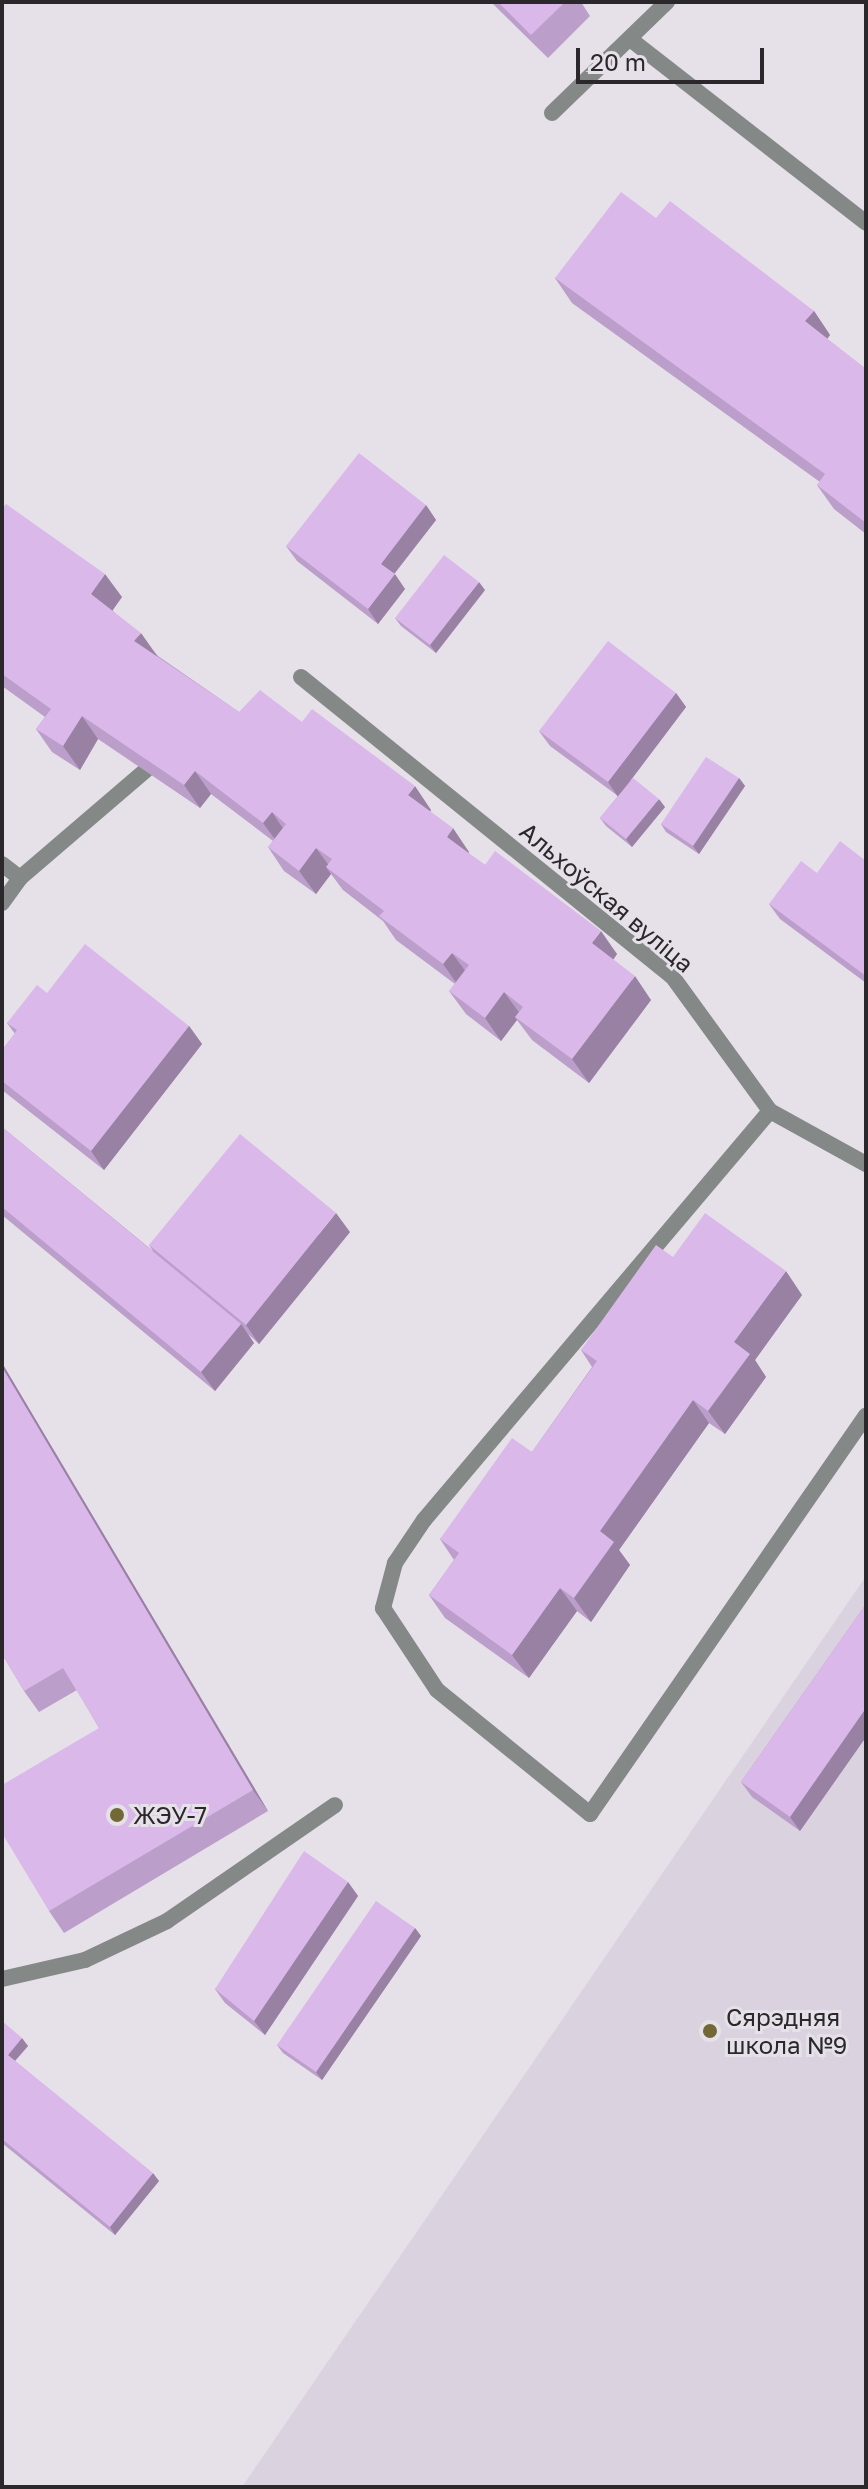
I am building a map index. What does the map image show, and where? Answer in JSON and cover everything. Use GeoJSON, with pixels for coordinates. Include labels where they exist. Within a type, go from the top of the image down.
{"type":"FeatureCollection","features":[{"type":"Feature","properties":{"kind":"street"},"geometry":{"type":"LineString","coordinates":[[552,113],[667,2]]}},
{"type":"Feature","properties":{"kind":"street"},"geometry":{"type":"LineString","coordinates":[[630,39],[866,223]]}},
{"type":"Feature","properties":{"kind":"street","name":"Альхоўская вуліца"},"geometry":{"type":"LineString","coordinates":[[301,677],[672,976],[770,1111],[866,1164]]}},
{"type":"Feature","properties":{"kind":"street"},"geometry":{"type":"LineString","coordinates":[[2,903],[20,878],[146,770]]}},
{"type":"Feature","properties":{"kind":"street"},"geometry":{"type":"LineString","coordinates":[[2,864],[20,878]]}},
{"type":"Feature","properties":{"kind":"street"},"geometry":{"type":"LineString","coordinates":[[770,1111],[424,1520],[395,1563],[383,1608],[437,1690],[590,1814],[866,1415]]}},
{"type":"Feature","properties":{"kind":"street"},"geometry":{"type":"LineString","coordinates":[[2,1979],[85,1960],[167,1921],[335,1805]]}},
{"type":"Feature","properties":{"kind":"shaded area","name":"Сярэдняя школа №9"},"geometry":{"type":"Polygon","coordinates":[[[866,1576],[866,2487],[242,2487],[866,1576]]]}},
{"type":"Feature","properties":{"kind":"building"},"geometry":{"type":"Polygon","coordinates":[[[498,2],[565,2],[531,35],[498,2]]]}},
{"type":"Feature","properties":{"kind":"building"},"geometry":{"type":"Polygon","coordinates":[[[621,192],[656,218],[670,201],[814,311],[805,321],[866,369],[866,523],[817,485],[825,474],[555,278],[621,192]]]}},
{"type":"Feature","properties":{"kind":"building"},"geometry":{"type":"Polygon","coordinates":[[[359,453],[426,505],[381,564],[395,574],[368,609],[286,546],[359,453]]]}},
{"type":"Feature","properties":{"kind":"building"},"geometry":{"type":"Polygon","coordinates":[[[6,504],[105,574],[91,594],[141,633],[134,641],[239,712],[260,690],[302,722],[312,709],[415,786],[408,795],[453,828],[447,837],[485,865],[495,851],[601,931],[592,943],[635,976],[572,1059],[515,1017],[523,1007],[504,992],[485,1018],[449,991],[469,965],[452,953],[443,964],[379,916],[384,911],[326,867],[332,859],[316,848],[299,871],[268,847],[286,824],[272,812],[263,823],[195,771],[184,785],[82,716],[63,746],[36,729],[51,709],[2,674],[2,509],[6,504]]]}},
{"type":"Feature","properties":{"kind":"building"},"geometry":{"type":"Polygon","coordinates":[[[444,555],[479,582],[430,645],[395,618],[444,555]]]}},
{"type":"Feature","properties":{"kind":"building"},"geometry":{"type":"Polygon","coordinates":[[[608,641],[676,693],[608,782],[539,731],[608,641]]]}},
{"type":"Feature","properties":{"kind":"building"},"geometry":{"type":"Polygon","coordinates":[[[706,757],[739,778],[693,846],[661,824],[706,757]]]}},
{"type":"Feature","properties":{"kind":"building"},"geometry":{"type":"Polygon","coordinates":[[[633,778],[659,799],[626,839],[600,818],[633,778]]]}},
{"type":"Feature","properties":{"kind":"building"},"geometry":{"type":"Polygon","coordinates":[[[840,841],[866,861],[866,976],[769,904],[801,861],[817,873],[840,841]]]}},
{"type":"Feature","properties":{"kind":"building"},"geometry":{"type":"Polygon","coordinates":[[[85,944],[189,1026],[91,1151],[2,1081],[2,1050],[17,1030],[7,1023],[37,985],[47,993],[85,944]]]}},
{"type":"Feature","properties":{"kind":"building"},"geometry":{"type":"Polygon","coordinates":[[[2,1127],[241,1324],[201,1372],[2,1207],[2,1127]]]}},
{"type":"Feature","properties":{"kind":"building"},"geometry":{"type":"Polygon","coordinates":[[[240,1134],[336,1213],[246,1325],[149,1245],[240,1134]]]}},
{"type":"Feature","properties":{"kind":"building"},"geometry":{"type":"Polygon","coordinates":[[[705,1213],[786,1271],[734,1342],[750,1354],[708,1411],[693,1400],[600,1531],[614,1542],[574,1598],[560,1588],[512,1655],[429,1595],[459,1553],[440,1539],[512,1438],[532,1452],[597,1361],[581,1350],[656,1245],[673,1257],[705,1213]]]}},
{"type":"Feature","properties":{"kind":"building"},"geometry":{"type":"Polygon","coordinates":[[[2,1367],[253,1790],[49,1911],[2,1833],[2,1785],[99,1728],[63,1668],[24,1691],[2,1654],[2,1367]]]}},
{"type":"Feature","properties":{"kind":"building"},"geometry":{"type":"Polygon","coordinates":[[[866,1604],[866,1708],[790,1817],[741,1782],[866,1604]]]}},
{"type":"Feature","properties":{"kind":"building"},"geometry":{"type":"Polygon","coordinates":[[[304,1851],[348,1882],[254,2021],[215,1989],[304,1851]]]}},
{"type":"Feature","properties":{"kind":"building"},"geometry":{"type":"Polygon","coordinates":[[[376,1901],[415,1928],[316,2072],[277,2045],[376,1901]]]}},
{"type":"Feature","properties":{"kind":"building"},"geometry":{"type":"Polygon","coordinates":[[[2,2021],[22,2038],[8,2055],[153,2173],[110,2227],[2,2139],[2,2021]]]}},
{"type":"Feature","properties":{"kind":"place","name":"ЖЭУ-7"},"geometry":{"type":"Point","coordinates":[117,1815]}},
{"type":"Feature","properties":{"kind":"place","name":"Сярэдняя школа №9"},"geometry":{"type":"Point","coordinates":[710,2031]}}]}
